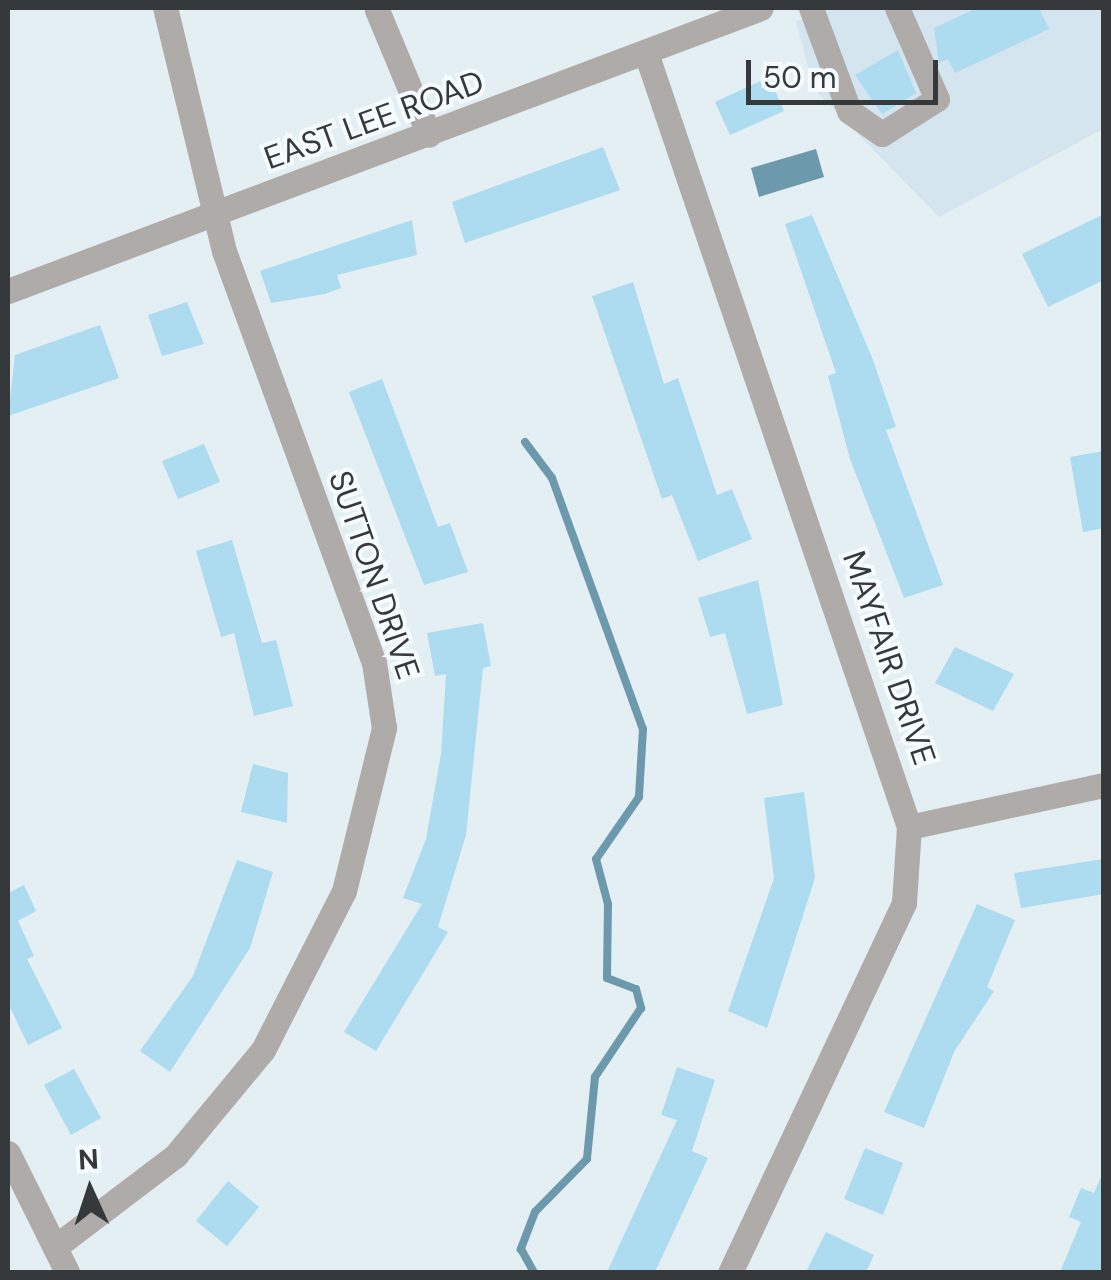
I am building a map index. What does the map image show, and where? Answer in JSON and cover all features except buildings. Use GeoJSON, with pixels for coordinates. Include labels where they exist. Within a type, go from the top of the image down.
{"type":"FeatureCollection","features":[{"type":"Feature","properties":{"kind":"street","name":"SUTTON DRIVE"},"geometry":{"type":"LineString","coordinates":[[54,1246],[176,1155],[263,1050],[344,890],[382,747],[374,663],[213,213],[165,8]]}},
{"type":"Feature","properties":{"kind":"street","name":"EAST LEE ROAD"},"geometry":{"type":"LineString","coordinates":[[8,291],[761,8]]}},
{"type":"Feature","properties":{"kind":"street"},"geometry":{"type":"LineString","coordinates":[[811,8],[849,111],[882,134],[937,99],[897,8]]}},
{"type":"Feature","properties":{"kind":"street"},"geometry":{"type":"LineString","coordinates":[[378,10],[428,135]]}},
{"type":"Feature","properties":{"kind":"street","name":"MAYFAIR DRIVE"},"geometry":{"type":"LineString","coordinates":[[646,53],[909,826],[904,903],[730,1272]]}},
{"type":"Feature","properties":{"kind":"street"},"geometry":{"type":"LineString","coordinates":[[909,826],[1104,785]]}},
{"type":"Feature","properties":{"kind":"street"},"geometry":{"type":"LineString","coordinates":[[8,1153],[67,1272]]}},
{"type":"Feature","properties":{"kind":"shaded area"},"geometry":{"type":"Polygon","coordinates":[[[823,8],[1103,8],[1103,129],[939,217],[814,89],[796,22],[823,8]]]}},
{"type":"Feature","properties":{"kind":"water"},"geometry":{"type":"Polygon","coordinates":[[[816,149],[824,177],[759,197],[751,168],[816,149]]]}},
{"type":"Feature","properties":{"kind":"waterway"},"geometry":{"type":"LineString","coordinates":[[525,442],[552,478],[643,729],[639,797],[596,859],[608,904],[607,978],[636,989],[641,1008],[595,1077],[587,1159],[535,1212],[521,1249],[534,1272]]}}]}
